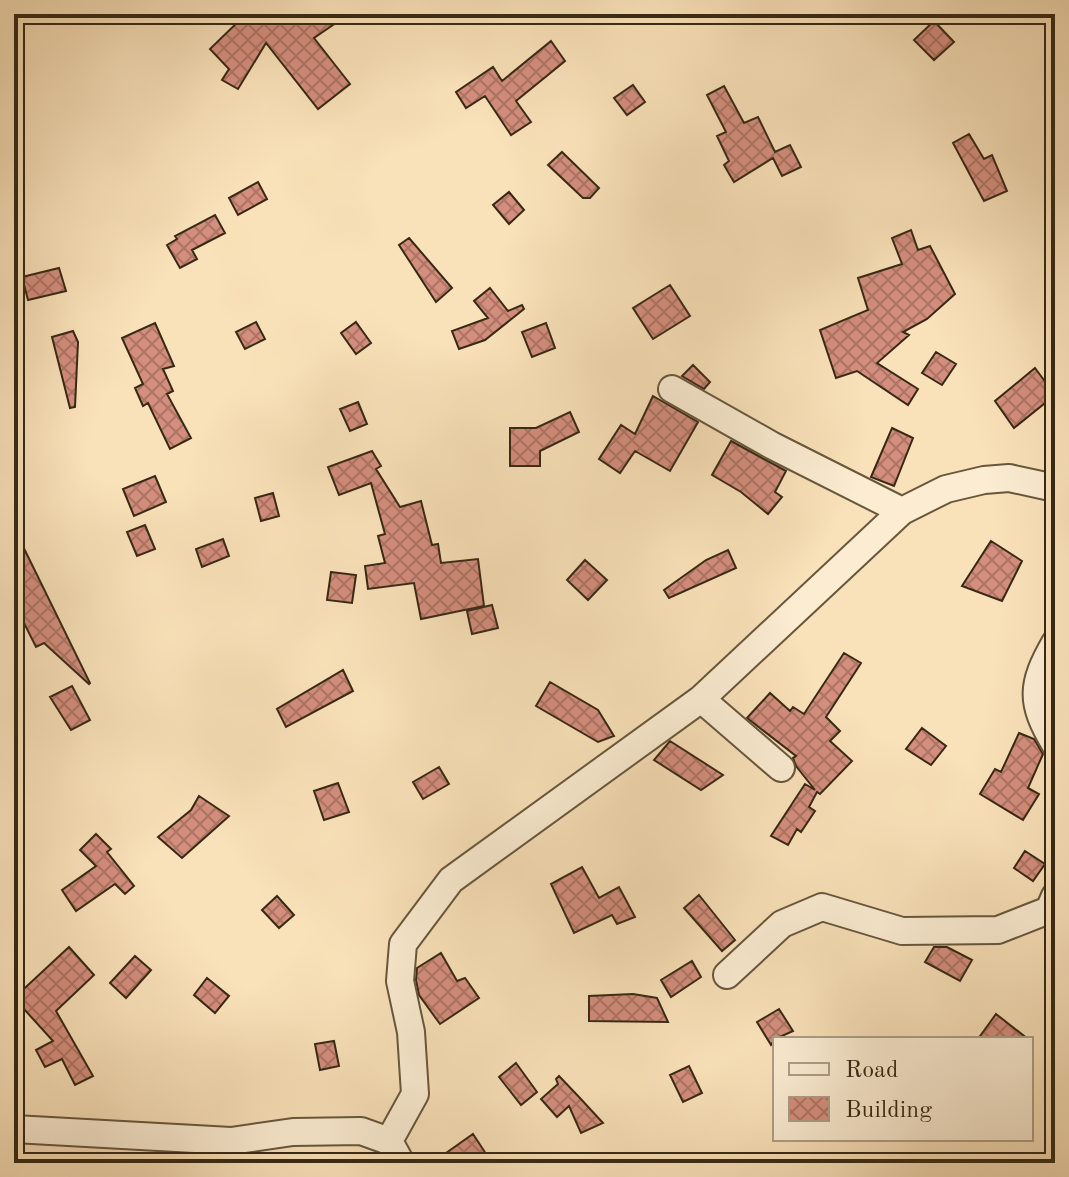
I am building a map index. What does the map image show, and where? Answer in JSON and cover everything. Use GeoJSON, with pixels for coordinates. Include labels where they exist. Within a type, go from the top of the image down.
{"type":"FeatureCollection","features":[{"type":"Feature","properties":{"kind":"street"},"geometry":{"type":"LineString","coordinates":[[672,389],[785,452],[902,511]]}},
{"type":"Feature","properties":{"kind":"street"},"geometry":{"type":"LineString","coordinates":[[14,1129],[231,1152],[293,1132],[361,1131],[395,1152],[415,1094],[411,1032],[400,981],[403,944],[451,880],[701,699],[902,511],[946,489],[984,480],[1009,478],[1055,488]]}},
{"type":"Feature","properties":{"kind":"street"},"geometry":{"type":"LineString","coordinates":[[1055,643],[1038,673],[1037,714],[1055,744]]}},
{"type":"Feature","properties":{"kind":"street"},"geometry":{"type":"LineString","coordinates":[[701,699],[781,768]]}},
{"type":"Feature","properties":{"kind":"street"},"geometry":{"type":"LineString","coordinates":[[727,975],[782,924],[822,907],[902,931],[998,930],[1049,910],[1055,896]]}},
{"type":"Feature","properties":{"kind":"building"},"geometry":{"type":"Polygon","coordinates":[[[246,14],[349,14],[314,38],[350,84],[318,109],[266,43],[238,89],[222,80],[229,69],[210,49],[246,14]]]}},
{"type":"Feature","properties":{"kind":"building"},"geometry":{"type":"Polygon","coordinates":[[[934,21],[954,42],[934,60],[914,40],[934,21]]]}},
{"type":"Feature","properties":{"kind":"building"},"geometry":{"type":"Polygon","coordinates":[[[551,41],[565,61],[516,101],[531,122],[511,135],[485,96],[466,108],[456,92],[493,67],[502,81],[551,41]]]}},
{"type":"Feature","properties":{"kind":"building"},"geometry":{"type":"Polygon","coordinates":[[[633,85],[645,102],[627,115],[614,98],[633,85]]]}},
{"type":"Feature","properties":{"kind":"building"},"geometry":{"type":"Polygon","coordinates":[[[724,86],[744,123],[758,117],[775,152],[790,145],[801,167],[782,176],[773,158],[734,182],[724,165],[729,161],[717,136],[726,132],[707,95],[724,86]]]}},
{"type":"Feature","properties":{"kind":"building"},"geometry":{"type":"Polygon","coordinates":[[[969,134],[984,159],[992,155],[1007,191],[984,201],[953,143],[969,134]]]}},
{"type":"Feature","properties":{"kind":"building"},"geometry":{"type":"Polygon","coordinates":[[[562,152],[599,188],[590,198],[583,198],[548,165],[562,152]]]}},
{"type":"Feature","properties":{"kind":"building"},"geometry":{"type":"Polygon","coordinates":[[[258,182],[267,199],[238,215],[229,198],[258,182]]]}},
{"type":"Feature","properties":{"kind":"building"},"geometry":{"type":"Polygon","coordinates":[[[509,192],[524,210],[509,224],[493,205],[509,192]]]}},
{"type":"Feature","properties":{"kind":"building"},"geometry":{"type":"Polygon","coordinates":[[[215,215],[225,233],[192,250],[197,259],[180,268],[167,245],[177,239],[175,236],[215,215]]]}},
{"type":"Feature","properties":{"kind":"building"},"geometry":{"type":"Polygon","coordinates":[[[911,230],[918,250],[930,246],[955,294],[927,319],[903,332],[909,335],[877,363],[918,389],[908,405],[857,371],[836,378],[820,330],[868,310],[858,278],[902,264],[892,238],[911,230]]]}},
{"type":"Feature","properties":{"kind":"building"},"geometry":{"type":"Polygon","coordinates":[[[409,238],[452,288],[436,302],[399,245],[409,238]]]}},
{"type":"Feature","properties":{"kind":"building"},"geometry":{"type":"Polygon","coordinates":[[[59,268],[66,291],[28,300],[22,277],[59,268]]]}},
{"type":"Feature","properties":{"kind":"building"},"geometry":{"type":"Polygon","coordinates":[[[670,285],[690,316],[653,339],[633,308],[670,285]]]}},
{"type":"Feature","properties":{"kind":"building"},"geometry":{"type":"Polygon","coordinates":[[[490,288],[508,311],[522,305],[524,309],[485,340],[459,349],[452,331],[488,318],[474,301],[490,288]]]}},
{"type":"Feature","properties":{"kind":"building"},"geometry":{"type":"Polygon","coordinates":[[[256,322],[265,339],[245,349],[236,332],[256,322]]]}},
{"type":"Feature","properties":{"kind":"building"},"geometry":{"type":"Polygon","coordinates":[[[356,322],[371,343],[356,354],[341,333],[356,322]]]}},
{"type":"Feature","properties":{"kind":"building"},"geometry":{"type":"Polygon","coordinates":[[[155,323],[174,366],[163,369],[173,391],[167,394],[191,438],[170,449],[148,403],[143,406],[135,388],[143,384],[122,338],[155,323]]]}},
{"type":"Feature","properties":{"kind":"building"},"geometry":{"type":"Polygon","coordinates":[[[546,323],[555,348],[532,357],[522,332],[546,323]]]}},
{"type":"Feature","properties":{"kind":"building"},"geometry":{"type":"Polygon","coordinates":[[[73,331],[78,342],[75,407],[70,408],[52,337],[73,331]]]}},
{"type":"Feature","properties":{"kind":"building"},"geometry":{"type":"Polygon","coordinates":[[[936,352],[956,364],[942,385],[922,373],[936,352]]]}},
{"type":"Feature","properties":{"kind":"building"},"geometry":{"type":"Polygon","coordinates":[[[693,365],[710,382],[704,389],[682,376],[693,365]]]}},
{"type":"Feature","properties":{"kind":"building"},"geometry":{"type":"Polygon","coordinates":[[[1035,368],[1055,395],[1014,428],[995,401],[1035,368]]]}},
{"type":"Feature","properties":{"kind":"building"},"geometry":{"type":"Polygon","coordinates":[[[653,396],[698,422],[670,471],[635,451],[620,473],[599,459],[621,425],[635,434],[653,396]]]}},
{"type":"Feature","properties":{"kind":"building"},"geometry":{"type":"Polygon","coordinates":[[[358,402],[367,424],[350,431],[340,409],[358,402]]]}},
{"type":"Feature","properties":{"kind":"building"},"geometry":{"type":"Polygon","coordinates":[[[570,412],[579,432],[540,451],[540,466],[510,466],[510,428],[536,428],[570,412]]]}},
{"type":"Feature","properties":{"kind":"building"},"geometry":{"type":"Polygon","coordinates":[[[892,428],[913,438],[894,486],[871,477],[892,428]]]}},
{"type":"Feature","properties":{"kind":"building"},"geometry":{"type":"Polygon","coordinates":[[[731,441],[786,471],[775,492],[782,497],[768,514],[741,492],[712,475],[731,441]]]}},
{"type":"Feature","properties":{"kind":"building"},"geometry":{"type":"Polygon","coordinates":[[[372,451],[381,466],[376,469],[400,507],[421,501],[432,545],[438,544],[441,563],[478,559],[484,606],[421,619],[414,583],[368,589],[365,566],[385,563],[378,536],[385,534],[371,483],[339,495],[328,467],[372,451]]]}},
{"type":"Feature","properties":{"kind":"building"},"geometry":{"type":"Polygon","coordinates":[[[155,476],[166,502],[134,516],[123,489],[155,476]]]}},
{"type":"Feature","properties":{"kind":"building"},"geometry":{"type":"Polygon","coordinates":[[[273,493],[279,516],[261,521],[255,498],[273,493]]]}},
{"type":"Feature","properties":{"kind":"building"},"geometry":{"type":"Polygon","coordinates":[[[145,525],[155,549],[137,556],[127,532],[145,525]]]}},
{"type":"Feature","properties":{"kind":"building"},"geometry":{"type":"Polygon","coordinates":[[[14,528],[89,684],[44,643],[36,647],[14,603],[14,528]]]}},
{"type":"Feature","properties":{"kind":"building"},"geometry":{"type":"Polygon","coordinates":[[[223,539],[229,556],[202,567],[196,549],[223,539]]]}},
{"type":"Feature","properties":{"kind":"building"},"geometry":{"type":"Polygon","coordinates":[[[991,541],[1022,561],[1002,601],[962,586],[991,541]]]}},
{"type":"Feature","properties":{"kind":"building"},"geometry":{"type":"Polygon","coordinates":[[[728,550],[736,568],[669,598],[664,590],[706,560],[728,550]]]}},
{"type":"Feature","properties":{"kind":"building"},"geometry":{"type":"Polygon","coordinates":[[[585,560],[607,580],[588,600],[567,580],[585,560]]]}},
{"type":"Feature","properties":{"kind":"building"},"geometry":{"type":"Polygon","coordinates":[[[331,572],[356,575],[352,603],[327,600],[331,572]]]}},
{"type":"Feature","properties":{"kind":"building"},"geometry":{"type":"Polygon","coordinates":[[[492,605],[498,628],[472,634],[467,611],[492,605]]]}},
{"type":"Feature","properties":{"kind":"building"},"geometry":{"type":"Polygon","coordinates":[[[844,653],[861,663],[826,717],[840,731],[830,741],[852,761],[820,794],[817,792],[809,807],[815,811],[801,832],[797,829],[788,845],[771,836],[805,784],[815,790],[796,766],[793,758],[796,756],[747,718],[770,693],[790,711],[793,707],[804,714],[844,653]]]}},
{"type":"Feature","properties":{"kind":"building"},"geometry":{"type":"Polygon","coordinates":[[[343,670],[353,691],[286,727],[277,709],[343,670]]]}},
{"type":"Feature","properties":{"kind":"building"},"geometry":{"type":"Polygon","coordinates":[[[550,682],[598,710],[614,736],[598,742],[536,706],[550,682]]]}},
{"type":"Feature","properties":{"kind":"building"},"geometry":{"type":"Polygon","coordinates":[[[72,686],[90,720],[71,730],[50,697],[72,686]]]}},
{"type":"Feature","properties":{"kind":"building"},"geometry":{"type":"Polygon","coordinates":[[[922,728],[946,746],[931,765],[906,749],[922,728]]]}},
{"type":"Feature","properties":{"kind":"building"},"geometry":{"type":"Polygon","coordinates":[[[1019,733],[1034,739],[1043,754],[1028,788],[1039,794],[1023,820],[980,794],[995,769],[1001,772],[1019,733]]]}},
{"type":"Feature","properties":{"kind":"building"},"geometry":{"type":"Polygon","coordinates":[[[670,741],[723,775],[701,790],[654,760],[670,741]]]}},
{"type":"Feature","properties":{"kind":"building"},"geometry":{"type":"Polygon","coordinates":[[[439,767],[449,784],[423,799],[413,782],[439,767]]]}},
{"type":"Feature","properties":{"kind":"building"},"geometry":{"type":"Polygon","coordinates":[[[338,783],[349,812],[324,820],[314,791],[338,783]]]}},
{"type":"Feature","properties":{"kind":"building"},"geometry":{"type":"Polygon","coordinates":[[[199,796],[229,816],[182,858],[158,837],[191,810],[199,796]]]}},
{"type":"Feature","properties":{"kind":"building"},"geometry":{"type":"Polygon","coordinates":[[[96,834],[111,849],[107,852],[134,886],[125,894],[115,884],[76,911],[62,890],[96,866],[80,850],[96,834]]]}},
{"type":"Feature","properties":{"kind":"building"},"geometry":{"type":"Polygon","coordinates":[[[1025,851],[1045,864],[1033,881],[1014,868],[1025,851]]]}},
{"type":"Feature","properties":{"kind":"building"},"geometry":{"type":"Polygon","coordinates":[[[582,867],[599,898],[619,887],[635,917],[617,924],[612,915],[574,933],[551,884],[582,867]]]}},
{"type":"Feature","properties":{"kind":"building"},"geometry":{"type":"Polygon","coordinates":[[[699,895],[735,940],[722,951],[684,908],[699,895]]]}},
{"type":"Feature","properties":{"kind":"building"},"geometry":{"type":"Polygon","coordinates":[[[277,896],[294,915],[279,928],[262,910],[277,896]]]}},
{"type":"Feature","properties":{"kind":"building"},"geometry":{"type":"Polygon","coordinates":[[[69,947],[94,975],[56,1011],[93,1076],[75,1085],[62,1059],[45,1067],[36,1050],[53,1041],[14,998],[69,947]]]}},
{"type":"Feature","properties":{"kind":"building"},"geometry":{"type":"Polygon","coordinates":[[[934,947],[947,947],[972,960],[960,981],[925,962],[934,947]]]}},
{"type":"Feature","properties":{"kind":"building"},"geometry":{"type":"Polygon","coordinates":[[[441,953],[457,981],[465,978],[479,998],[440,1024],[419,995],[416,980],[417,968],[441,953]]]}},
{"type":"Feature","properties":{"kind":"building"},"geometry":{"type":"Polygon","coordinates":[[[135,956],[151,970],[126,998],[110,983],[135,956]]]}},
{"type":"Feature","properties":{"kind":"building"},"geometry":{"type":"Polygon","coordinates":[[[692,961],[701,977],[671,997],[661,980],[692,961]]]}},
{"type":"Feature","properties":{"kind":"building"},"geometry":{"type":"Polygon","coordinates":[[[207,978],[229,996],[215,1013],[194,995],[207,978]]]}},
{"type":"Feature","properties":{"kind":"building"},"geometry":{"type":"Polygon","coordinates":[[[633,994],[657,998],[668,1022],[589,1021],[589,996],[633,994]]]}},
{"type":"Feature","properties":{"kind":"building"},"geometry":{"type":"Polygon","coordinates":[[[779,1009],[793,1031],[773,1037],[771,1045],[757,1022],[779,1009]]]}},
{"type":"Feature","properties":{"kind":"building"},"geometry":{"type":"Polygon","coordinates":[[[996,1014],[1025,1037],[979,1037],[996,1014]]]}},
{"type":"Feature","properties":{"kind":"building"},"geometry":{"type":"Polygon","coordinates":[[[334,1041],[339,1066],[320,1070],[315,1044],[334,1041]]]}},
{"type":"Feature","properties":{"kind":"building"},"geometry":{"type":"Polygon","coordinates":[[[516,1063],[537,1092],[521,1105],[499,1077],[516,1063]]]}},
{"type":"Feature","properties":{"kind":"building"},"geometry":{"type":"Polygon","coordinates":[[[689,1066],[702,1093],[683,1102],[670,1075],[689,1066]]]}},
{"type":"Feature","properties":{"kind":"building"},"geometry":{"type":"Polygon","coordinates":[[[559,1076],[603,1123],[581,1133],[569,1106],[557,1117],[541,1099],[558,1084],[556,1079],[559,1076]]]}},
{"type":"Feature","properties":{"kind":"building"},"geometry":{"type":"Polygon","coordinates":[[[473,1134],[492,1163],[432,1163],[473,1134]]]}}]}
